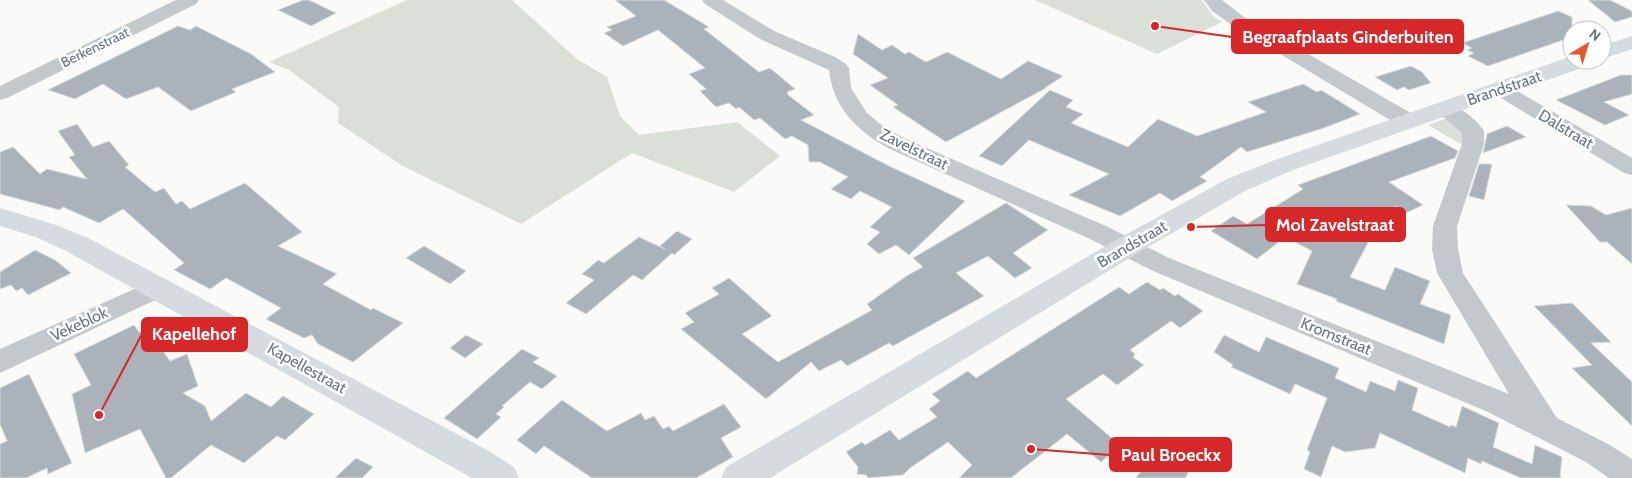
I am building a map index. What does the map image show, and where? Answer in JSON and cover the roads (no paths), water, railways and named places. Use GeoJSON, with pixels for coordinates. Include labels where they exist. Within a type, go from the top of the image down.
{"type":"FeatureCollection","features":[{"type":"Feature","properties":{"kind":"street","name":"Berkenstraat"},"geometry":{"type":"LineString","coordinates":[[0,94],[190,0]]}},
{"type":"Feature","properties":{"kind":"street","name":"Zavelstraat"},"geometry":{"type":"LineString","coordinates":[[711,0],[725,7],[766,35],[828,61],[839,68],[841,88],[859,117],[878,132],[898,144],[1126,247]]}},
{"type":"Feature","properties":{"kind":"street"},"geometry":{"type":"LineString","coordinates":[[1213,0],[1218,7],[1238,21],[1408,121]]}},
{"type":"Feature","properties":{"kind":"street"},"geometry":{"type":"LineString","coordinates":[[1612,49],[1632,42]]}},
{"type":"Feature","properties":{"kind":"street","name":"Brandstraat"},"geometry":{"type":"LineString","coordinates":[[752,475],[1126,247],[1258,175],[1562,67]]}},
{"type":"Feature","properties":{"kind":"street","name":"Dalstraat"},"geometry":{"type":"LineString","coordinates":[[1500,90],[1632,168]]}},
{"type":"Feature","properties":{"kind":"street"},"geometry":{"type":"LineString","coordinates":[[1444,109],[1461,120],[1473,131],[1473,144],[1445,226],[1445,249],[1450,272],[1482,327],[1546,427]]}},
{"type":"Feature","properties":{"kind":"street","name":"Kapellestraat"},"geometry":{"type":"LineString","coordinates":[[0,217],[46,231],[78,245],[159,287],[477,462],[501,478]]}},
{"type":"Feature","properties":{"kind":"street","name":"Kromstraat"},"geometry":{"type":"LineString","coordinates":[[1126,247],[1170,268],[1499,403],[1597,453],[1632,476]]}},
{"type":"Feature","properties":{"kind":"street","name":"Vekeblok"},"geometry":{"type":"LineString","coordinates":[[0,362],[159,287]]}},
{"type":"Feature","properties":{"kind":"place","name":"Begraafplaats Ginderbuiten"},"geometry":{"type":"Point","coordinates":[1155,26]}},
{"type":"Feature","properties":{"kind":"place","name":"Mol Zavelstraat"},"geometry":{"type":"Point","coordinates":[1191,227]}},
{"type":"Feature","properties":{"kind":"place","name":"Kapellehof"},"geometry":{"type":"Point","coordinates":[99,415]}},
{"type":"Feature","properties":{"kind":"place","name":"Paul Broeckx"},"geometry":{"type":"Point","coordinates":[1031,449]}}]}
